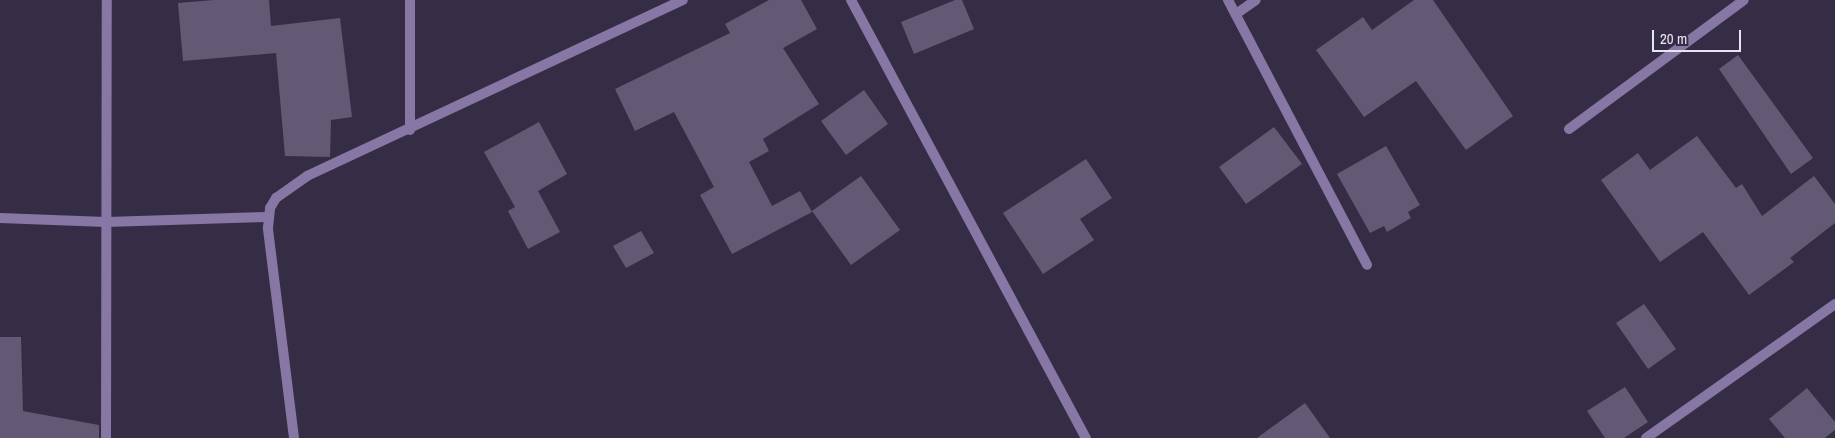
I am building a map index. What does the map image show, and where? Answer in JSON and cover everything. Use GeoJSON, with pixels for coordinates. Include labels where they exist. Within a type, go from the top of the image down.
{"type":"FeatureCollection","features":[{"type":"Feature","properties":{"kind":"street"},"geometry":{"type":"LineString","coordinates":[[106,438],[107,0]]}},
{"type":"Feature","properties":{"kind":"street"},"geometry":{"type":"LineString","coordinates":[[410,0],[410,130]]}},
{"type":"Feature","properties":{"kind":"street"},"geometry":{"type":"LineString","coordinates":[[294,438],[269,217],[276,198],[292,184],[683,0]]}},
{"type":"Feature","properties":{"kind":"street"},"geometry":{"type":"LineString","coordinates":[[851,0],[1086,438]]}},
{"type":"Feature","properties":{"kind":"street"},"geometry":{"type":"LineString","coordinates":[[1228,0],[1367,265]]}},
{"type":"Feature","properties":{"kind":"street"},"geometry":{"type":"LineString","coordinates":[[1236,14],[1256,0]]}},
{"type":"Feature","properties":{"kind":"street"},"geometry":{"type":"LineString","coordinates":[[1569,128],[1744,0]]}},
{"type":"Feature","properties":{"kind":"street"},"geometry":{"type":"LineString","coordinates":[[0,218],[106,222],[269,217]]}},
{"type":"Feature","properties":{"kind":"street"},"geometry":{"type":"LineString","coordinates":[[1646,438],[1835,304]]}},
{"type":"Feature","properties":{"kind":"building"},"geometry":{"type":"Polygon","coordinates":[[[214,0],[269,0],[271,26],[340,18],[352,117],[331,120],[330,157],[285,156],[276,53],[183,61],[178,3],[214,0]]]}},
{"type":"Feature","properties":{"kind":"building"},"geometry":{"type":"Polygon","coordinates":[[[769,0],[801,0],[817,29],[783,48],[819,104],[763,139],[769,151],[749,162],[772,206],[800,191],[812,212],[732,254],[700,195],[714,187],[674,112],[635,131],[615,89],[730,33],[725,24],[769,0]]]}},
{"type":"Feature","properties":{"kind":"building"},"geometry":{"type":"Polygon","coordinates":[[[955,0],[962,0],[974,29],[914,54],[901,22],[955,0]]]}},
{"type":"Feature","properties":{"kind":"building"},"geometry":{"type":"Polygon","coordinates":[[[1414,0],[1433,0],[1513,116],[1466,150],[1416,81],[1364,117],[1316,50],[1363,17],[1372,30],[1414,0]]]}},
{"type":"Feature","properties":{"kind":"building"},"geometry":{"type":"Polygon","coordinates":[[[1738,55],[1813,158],[1791,174],[1719,69],[1738,55]]]}},
{"type":"Feature","properties":{"kind":"building"},"geometry":{"type":"Polygon","coordinates":[[[864,90],[888,124],[846,155],[821,121],[864,90]]]}},
{"type":"Feature","properties":{"kind":"building"},"geometry":{"type":"Polygon","coordinates":[[[539,122],[567,174],[538,191],[560,232],[528,249],[508,211],[515,207],[484,152],[539,122]]]}},
{"type":"Feature","properties":{"kind":"building"},"geometry":{"type":"Polygon","coordinates":[[[1274,127],[1302,164],[1246,204],[1219,167],[1274,127]]]}},
{"type":"Feature","properties":{"kind":"building"},"geometry":{"type":"Polygon","coordinates":[[[1697,136],[1736,188],[1742,184],[1762,216],[1814,176],[1835,204],[1835,223],[1790,258],[1794,262],[1749,295],[1703,232],[1660,262],[1601,180],[1638,153],[1650,170],[1697,136]]]}},
{"type":"Feature","properties":{"kind":"building"},"geometry":{"type":"Polygon","coordinates":[[[1386,146],[1420,205],[1408,212],[1411,218],[1387,232],[1384,226],[1370,233],[1337,174],[1386,146]]]}},
{"type":"Feature","properties":{"kind":"building"},"geometry":{"type":"Polygon","coordinates":[[[1086,159],[1112,198],[1080,219],[1094,240],[1043,274],[1003,213],[1086,159]]]}},
{"type":"Feature","properties":{"kind":"building"},"geometry":{"type":"Polygon","coordinates":[[[861,176],[900,230],[851,265],[812,211],[861,176]]]}},
{"type":"Feature","properties":{"kind":"building"},"geometry":{"type":"Polygon","coordinates":[[[641,231],[654,253],[626,268],[613,246],[641,231]]]}},
{"type":"Feature","properties":{"kind":"building"},"geometry":{"type":"Polygon","coordinates":[[[1644,304],[1676,349],[1648,369],[1616,323],[1644,304]]]}},
{"type":"Feature","properties":{"kind":"building"},"geometry":{"type":"Polygon","coordinates":[[[0,337],[21,337],[23,411],[99,425],[99,438],[0,438],[0,337]]]}},
{"type":"Feature","properties":{"kind":"building"},"geometry":{"type":"Polygon","coordinates":[[[1625,387],[1648,422],[1624,438],[1605,438],[1587,411],[1625,387]]]}},
{"type":"Feature","properties":{"kind":"building"},"geometry":{"type":"Polygon","coordinates":[[[1807,388],[1835,422],[1835,430],[1825,438],[1785,438],[1769,419],[1807,388]]]}},
{"type":"Feature","properties":{"kind":"building"},"geometry":{"type":"Polygon","coordinates":[[[1305,403],[1330,438],[1257,438],[1305,403]]]}}]}
